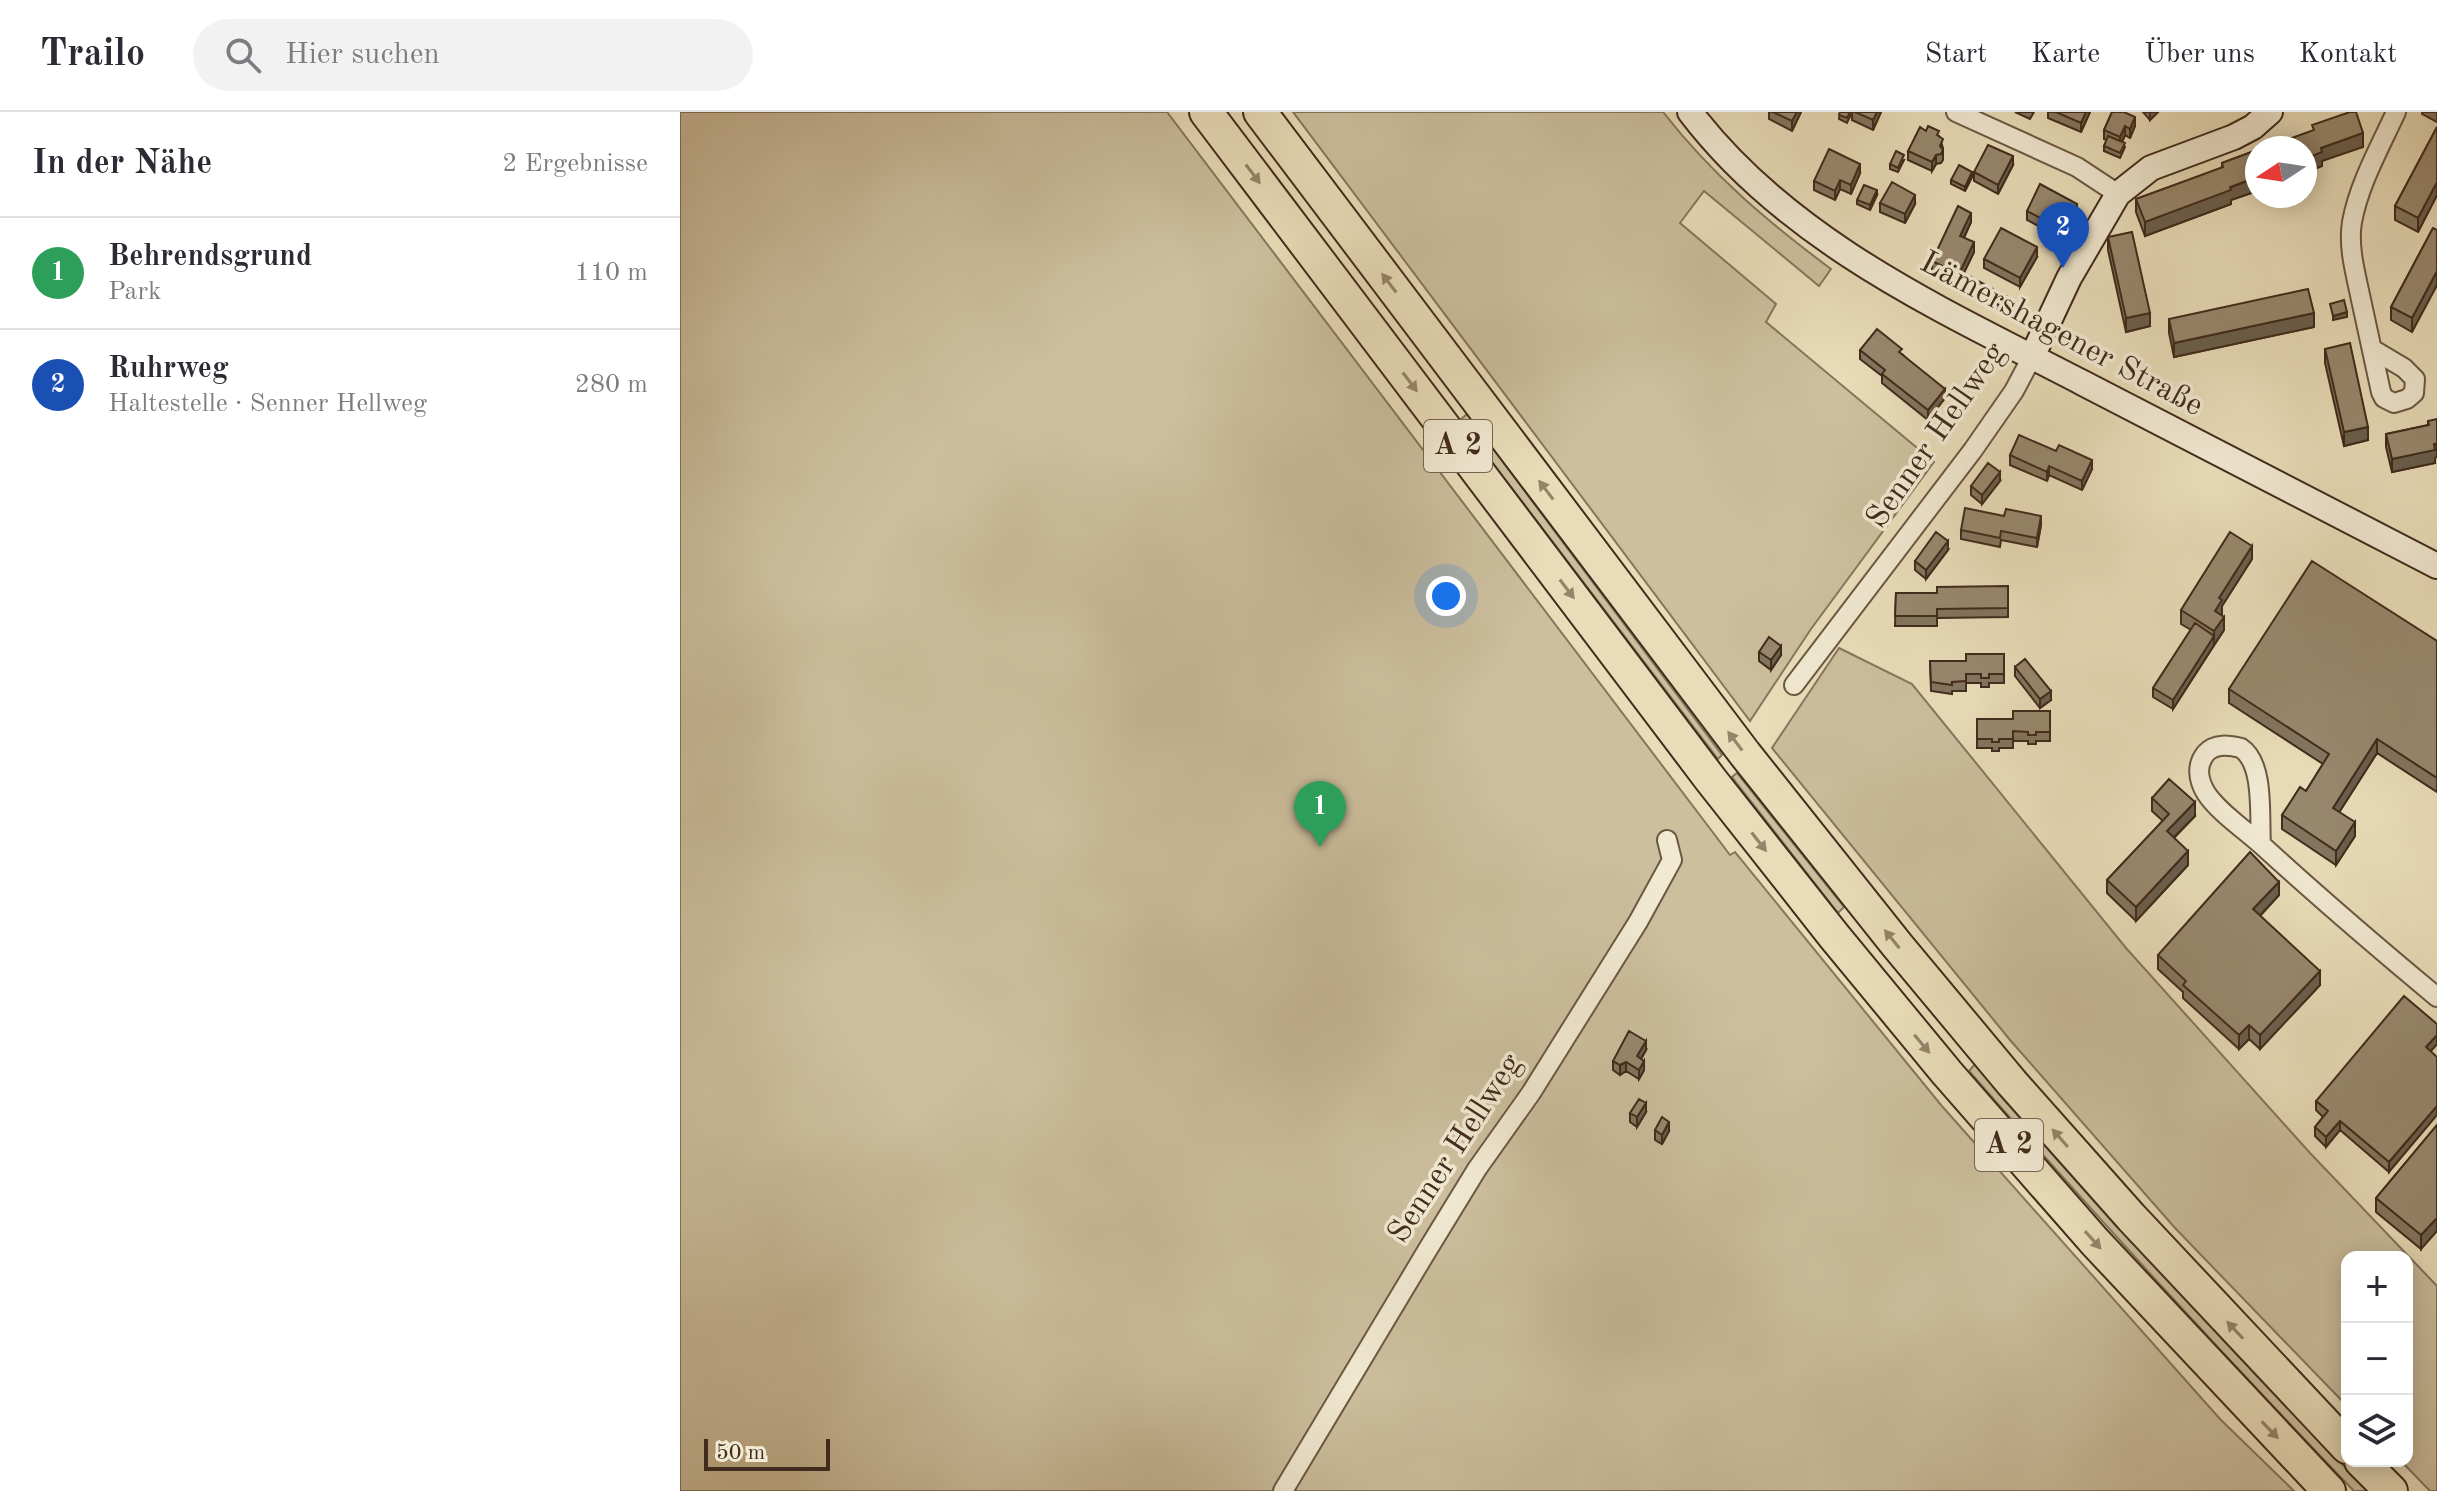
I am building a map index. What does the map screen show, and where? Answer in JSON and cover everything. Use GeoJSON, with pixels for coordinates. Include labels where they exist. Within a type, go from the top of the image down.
{"type":"FeatureCollection","features":[{"type":"Feature","properties":{"kind":"highway","name":"A 2"},"geometry":{"type":"LineString","coordinates":[[1206,112],[1711,780],[1843,948],[2095,1242],[2329,1491]]}},
{"type":"Feature","properties":{"kind":"highway","name":"A 2"},"geometry":{"type":"LineString","coordinates":[[1260,112],[1745,754],[1897,945],[2012,1083],[2131,1217],[2341,1441]]}},
{"type":"Feature","properties":{"kind":"highway"},"geometry":{"type":"LineString","coordinates":[[2367,1467],[2391,1491]]}},
{"type":"Feature","properties":{"kind":"main road","name":"Lämershagener Straße"},"geometry":{"type":"LineString","coordinates":[[1690,112],[1740,169],[1783,208],[1822,237],[1901,287],[2437,566]]}},
{"type":"Feature","properties":{"kind":"main road","name":"Senner Hellweg"},"geometry":{"type":"LineString","coordinates":[[2032,357],[2063,291],[2118,194],[2151,168],[2234,137],[2253,127],[2270,112]]}},
{"type":"Feature","properties":{"kind":"street"},"geometry":{"type":"LineString","coordinates":[[1956,112],[2077,167],[2118,194]]}},
{"type":"Feature","properties":{"kind":"street"},"geometry":{"type":"LineString","coordinates":[[2372,349],[2352,256],[2352,224],[2357,203],[2396,112]]}},
{"type":"Feature","properties":{"kind":"street","name":"Senner Hellweg"},"geometry":{"type":"LineString","coordinates":[[1794,685],[1973,450],[2014,391],[2032,357]]}},
{"type":"Feature","properties":{"kind":"street"},"geometry":{"type":"LineString","coordinates":[[2261,844],[2253,761],[2241,748],[2221,746],[2211,749],[2200,764],[2204,790],[2261,844],[2437,997]]}},
{"type":"Feature","properties":{"kind":"street","name":"Senner Hellweg"},"geometry":{"type":"LineString","coordinates":[[1283,1491],[1477,1169],[1531,1093],[1638,922],[1672,860],[1667,840]]}},
{"type":"Feature","properties":{"kind":"shaded area"},"geometry":{"type":"Polygon","coordinates":[[[680,112],[1167,112],[1730,855],[1735,852],[1941,1105],[2220,1419],[2294,1491],[680,1491],[680,112]]]}},
{"type":"Feature","properties":{"kind":"shaded area"},"geometry":{"type":"Polygon","coordinates":[[[1293,112],[1663,112],[1701,156],[1742,196],[1831,269],[1819,286],[1704,191],[1680,223],[1776,304],[1766,322],[1934,462],[1811,629],[1750,721],[1293,112]]]}},
{"type":"Feature","properties":{"kind":"shaded area"},"geometry":{"type":"Polygon","coordinates":[[[1467,414],[1722,755],[1718,759],[1460,420],[1467,414]]]}},
{"type":"Feature","properties":{"kind":"shaded area"},"geometry":{"type":"Polygon","coordinates":[[[1839,648],[1912,684],[2126,948],[2310,1153],[2404,1251],[2341,1251],[2341,1400],[2175,1228],[2010,1040],[1772,748],[1839,648]]]}},
{"type":"Feature","properties":{"kind":"shaded area"},"geometry":{"type":"Polygon","coordinates":[[[1737,773],[1844,907],[1838,913],[1732,777],[1737,773]]]}},
{"type":"Feature","properties":{"kind":"shaded area"},"geometry":{"type":"Polygon","coordinates":[[[1975,1064],[2168,1280],[2341,1463],[2341,1467],[2345,1467],[2368,1491],[2354,1491],[2256,1388],[1969,1071],[1975,1064]]]}},
{"type":"Feature","properties":{"kind":"shaded area"},"geometry":{"type":"Polygon","coordinates":[[[2413,1261],[2437,1286],[2437,1491],[2430,1491],[2407,1467],[2413,1467],[2413,1261]]]}},
{"type":"Feature","properties":{"kind":"building"},"geometry":{"type":"Polygon","coordinates":[[[1773,112],[1797,112],[1792,121],[1773,112]]]}},
{"type":"Feature","properties":{"kind":"building"},"geometry":{"type":"Polygon","coordinates":[[[1840,112],[1850,112],[1847,118],[1839,115],[1840,112]]]}},
{"type":"Feature","properties":{"kind":"building"},"geometry":{"type":"Polygon","coordinates":[[[1855,112],[1877,112],[1873,120],[1855,112]]]}},
{"type":"Feature","properties":{"kind":"building"},"geometry":{"type":"Polygon","coordinates":[[[2056,112],[2086,112],[2081,123],[2056,112]]]}},
{"type":"Feature","properties":{"kind":"building"},"geometry":{"type":"Polygon","coordinates":[[[2112,112],[2124,112],[2135,117],[2130,129],[2125,126],[2120,137],[2104,130],[2112,112]]]}},
{"type":"Feature","properties":{"kind":"building"},"geometry":{"type":"Polygon","coordinates":[[[2356,112],[2363,133],[2321,148],[2322,152],[2317,154],[2317,136],[2297,136],[2314,130],[2312,125],[2356,112]]]}},
{"type":"Feature","properties":{"kind":"building"},"geometry":{"type":"Polygon","coordinates":[[[1928,126],[1939,131],[1937,135],[1943,139],[1940,146],[1943,150],[1932,162],[1908,151],[1920,127],[1926,131],[1928,126]]]}},
{"type":"Feature","properties":{"kind":"building"},"geometry":{"type":"Polygon","coordinates":[[[2437,127],[2437,182],[2418,218],[2395,206],[2437,127]]]}},
{"type":"Feature","properties":{"kind":"building"},"geometry":{"type":"Polygon","coordinates":[[[2108,136],[2125,143],[2120,153],[2104,146],[2108,136]]]}},
{"type":"Feature","properties":{"kind":"building"},"geometry":{"type":"Polygon","coordinates":[[[1988,145],[2013,156],[1998,185],[1974,172],[1988,145]]]}},
{"type":"Feature","properties":{"kind":"building"},"geometry":{"type":"Polygon","coordinates":[[[1829,149],[1860,164],[1851,185],[1840,180],[1835,191],[1814,181],[1829,149]]]}},
{"type":"Feature","properties":{"kind":"building"},"geometry":{"type":"Polygon","coordinates":[[[1896,151],[1904,155],[1898,168],[1890,164],[1896,151]]]}},
{"type":"Feature","properties":{"kind":"building"},"geometry":{"type":"Polygon","coordinates":[[[2245,154],[2245,181],[2230,187],[2231,190],[2145,222],[2136,199],[2223,167],[2222,163],[2245,154]]]}},
{"type":"Feature","properties":{"kind":"building"},"geometry":{"type":"Polygon","coordinates":[[[1959,165],[1972,172],[1965,187],[1951,180],[1959,165]]]}},
{"type":"Feature","properties":{"kind":"building"},"geometry":{"type":"Polygon","coordinates":[[[1892,182],[1915,195],[1905,214],[1880,203],[1892,182]]]}},
{"type":"Feature","properties":{"kind":"building"},"geometry":{"type":"Polygon","coordinates":[[[2040,184],[2077,204],[2063,230],[2027,211],[2040,184]]]}},
{"type":"Feature","properties":{"kind":"building"},"geometry":{"type":"Polygon","coordinates":[[[1864,185],[1877,190],[1870,205],[1857,200],[1864,185]]]}},
{"type":"Feature","properties":{"kind":"building"},"geometry":{"type":"Polygon","coordinates":[[[1958,206],[1971,213],[1960,236],[1974,242],[1959,274],[1932,261],[1958,206]]]}},
{"type":"Feature","properties":{"kind":"building"},"geometry":{"type":"Polygon","coordinates":[[[2001,228],[2037,247],[2020,278],[1984,259],[2001,228]]]}},
{"type":"Feature","properties":{"kind":"building"},"geometry":{"type":"Polygon","coordinates":[[[2433,228],[2437,230],[2437,271],[2412,318],[2391,307],[2433,228]]]}},
{"type":"Feature","properties":{"kind":"building"},"geometry":{"type":"Polygon","coordinates":[[[2132,232],[2150,313],[2126,318],[2108,237],[2132,232]]]}},
{"type":"Feature","properties":{"kind":"building"},"geometry":{"type":"Polygon","coordinates":[[[1969,276],[2011,299],[2006,309],[1964,286],[1969,276]]]}},
{"type":"Feature","properties":{"kind":"building"},"geometry":{"type":"Polygon","coordinates":[[[2308,289],[2314,313],[2174,343],[2169,319],[2308,289]]]}},
{"type":"Feature","properties":{"kind":"building"},"geometry":{"type":"Polygon","coordinates":[[[2344,300],[2347,312],[2333,316],[2330,304],[2344,300]]]}},
{"type":"Feature","properties":{"kind":"building"},"geometry":{"type":"Polygon","coordinates":[[[1877,329],[1902,349],[1899,352],[1945,389],[1928,410],[1882,374],[1885,370],[1860,350],[1877,329]]]}},
{"type":"Feature","properties":{"kind":"building"},"geometry":{"type":"Polygon","coordinates":[[[2350,343],[2368,427],[2344,432],[2325,349],[2350,343]]]}},
{"type":"Feature","properties":{"kind":"building"},"geometry":{"type":"Polygon","coordinates":[[[2437,419],[2435,450],[2392,459],[2386,434],[2429,425],[2428,421],[2437,419]]]}},
{"type":"Feature","properties":{"kind":"building"},"geometry":{"type":"Polygon","coordinates":[[[2019,435],[2056,451],[2059,445],[2092,460],[2082,481],[2049,466],[2047,472],[2010,455],[2019,435]]]}},
{"type":"Feature","properties":{"kind":"building"},"geometry":{"type":"Polygon","coordinates":[[[1988,463],[2000,472],[1982,495],[1971,486],[1988,463]]]}},
{"type":"Feature","properties":{"kind":"building"},"geometry":{"type":"Polygon","coordinates":[[[1965,508],[2004,516],[2006,509],[2041,516],[2037,538],[2001,531],[2000,538],[1961,530],[1965,508]]]}},
{"type":"Feature","properties":{"kind":"building"},"geometry":{"type":"Polygon","coordinates":[[[1936,532],[1948,541],[1926,570],[1915,561],[1936,532]]]}},
{"type":"Feature","properties":{"kind":"building"},"geometry":{"type":"Polygon","coordinates":[[[2230,532],[2252,546],[2219,598],[2222,600],[2215,611],[2224,617],[2214,631],[2181,610],[2230,532]]]}},
{"type":"Feature","properties":{"kind":"building"},"geometry":{"type":"Polygon","coordinates":[[[2312,561],[2437,641],[2437,778],[2377,739],[2333,808],[2355,822],[2336,851],[2282,815],[2300,787],[2306,791],[2329,754],[2229,689],[2312,561]]]}},
{"type":"Feature","properties":{"kind":"building"},"geometry":{"type":"Polygon","coordinates":[[[2008,586],[2008,608],[1937,609],[1937,616],[1895,616],[1896,593],[1937,593],[1937,587],[2008,586]]]}},
{"type":"Feature","properties":{"kind":"building"},"geometry":{"type":"Polygon","coordinates":[[[2195,623],[2214,636],[2173,700],[2153,688],[2195,623]]]}},
{"type":"Feature","properties":{"kind":"building"},"geometry":{"type":"Polygon","coordinates":[[[1769,637],[1781,646],[1771,660],[1759,652],[1769,637]]]}},
{"type":"Feature","properties":{"kind":"building"},"geometry":{"type":"Polygon","coordinates":[[[1966,654],[2004,654],[2004,674],[1989,674],[1989,678],[1981,678],[1981,674],[1966,674],[1966,681],[1952,682],[1952,685],[1931,682],[1930,661],[1966,661],[1966,654]]]}},
{"type":"Feature","properties":{"kind":"building"},"geometry":{"type":"Polygon","coordinates":[[[2025,659],[2051,691],[2040,699],[2015,667],[2025,659]]]}},
{"type":"Feature","properties":{"kind":"building"},"geometry":{"type":"Polygon","coordinates":[[[2013,711],[2050,711],[2050,732],[2028,735],[2028,732],[2013,731],[2013,739],[1999,739],[1999,742],[1977,739],[1977,719],[2013,719],[2013,711]]]}},
{"type":"Feature","properties":{"kind":"building"},"geometry":{"type":"Polygon","coordinates":[[[2169,779],[2195,802],[2167,831],[2188,851],[2136,907],[2107,880],[2169,814],[2152,798],[2169,779]]]}},
{"type":"Feature","properties":{"kind":"building"},"geometry":{"type":"Polygon","coordinates":[[[2250,852],[2279,882],[2253,909],[2320,971],[2260,1035],[2249,1025],[2239,1035],[2183,985],[2186,981],[2158,955],[2250,852]]]}},
{"type":"Feature","properties":{"kind":"building"},"geometry":{"type":"Polygon","coordinates":[[[2404,996],[2437,1024],[2437,1035],[2426,1047],[2437,1057],[2437,1106],[2389,1162],[2340,1121],[2326,1137],[2315,1127],[2328,1111],[2316,1101],[2404,996]]]}},
{"type":"Feature","properties":{"kind":"building"},"geometry":{"type":"Polygon","coordinates":[[[1629,1031],[1646,1041],[1637,1056],[1644,1061],[1639,1070],[1626,1062],[1620,1065],[1613,1061],[1629,1031]]]}},
{"type":"Feature","properties":{"kind":"building"},"geometry":{"type":"Polygon","coordinates":[[[1639,1099],[1646,1103],[1637,1117],[1630,1113],[1639,1099]]]}},
{"type":"Feature","properties":{"kind":"building"},"geometry":{"type":"Polygon","coordinates":[[[1662,1117],[1669,1122],[1662,1135],[1655,1130],[1662,1117]]]}},
{"type":"Feature","properties":{"kind":"building"},"geometry":{"type":"Polygon","coordinates":[[[2437,1125],[2437,1218],[2421,1235],[2376,1198],[2437,1125]]]}},
{"type":"Feature","properties":{"kind":"place","name":"Ruhrweg"},"geometry":{"type":"Point","coordinates":[2063,268]}},
{"type":"Feature","properties":{"kind":"place","name":"Behrendsgrund"},"geometry":{"type":"Point","coordinates":[1320,847]}}]}
